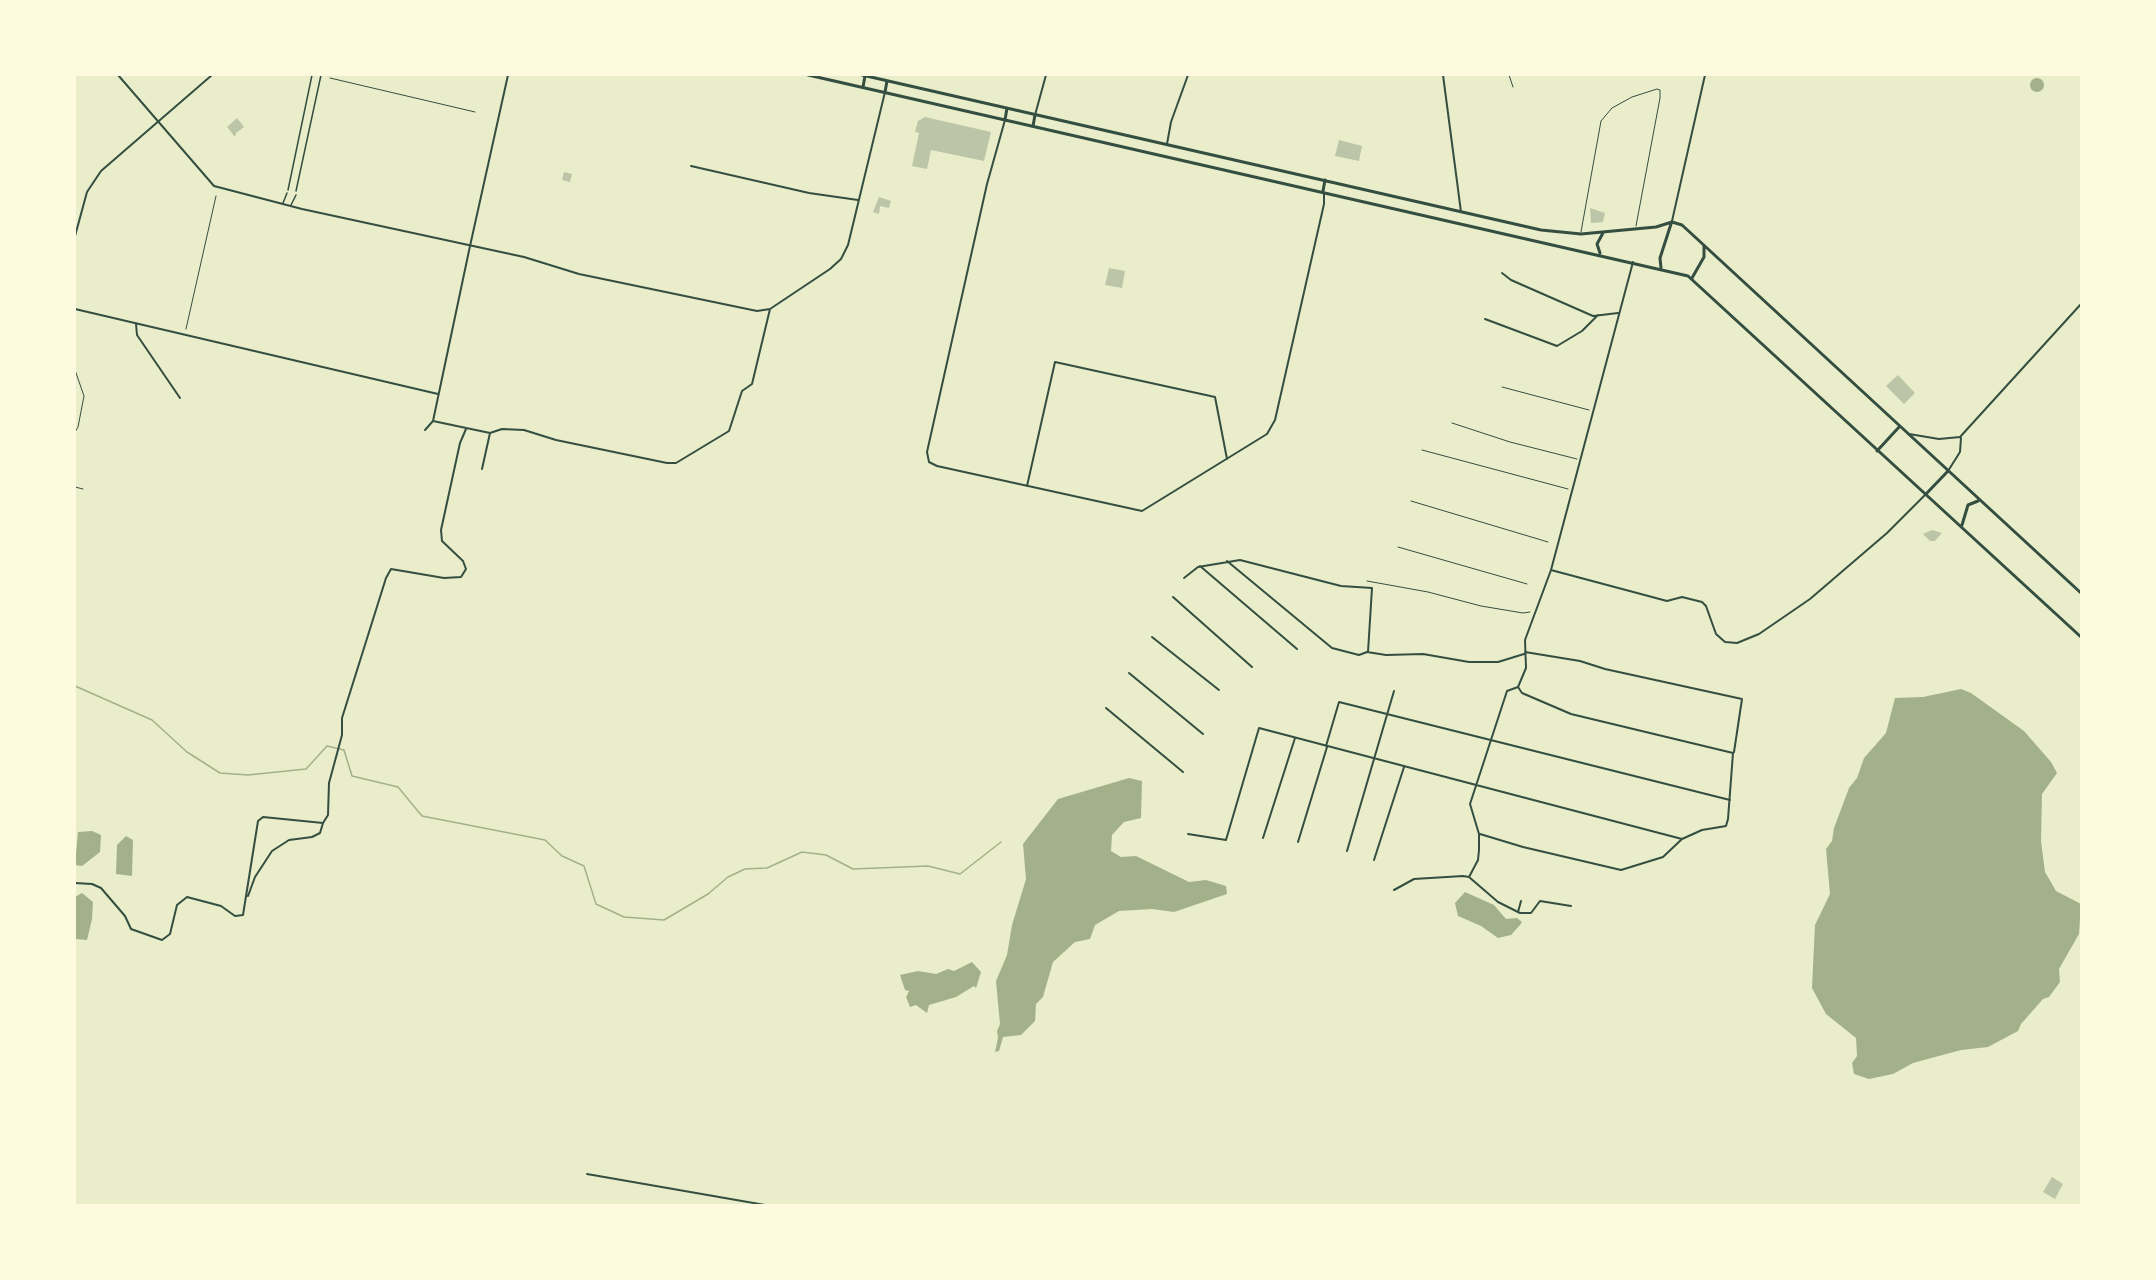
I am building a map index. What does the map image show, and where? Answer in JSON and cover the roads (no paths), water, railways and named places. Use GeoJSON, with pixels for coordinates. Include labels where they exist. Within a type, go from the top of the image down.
{"type":"FeatureCollection","features":[{"type":"Feature","properties":{"kind":"main road"},"geometry":{"type":"LineString","coordinates":[[808,75],[1661,268],[1692,278],[2081,637]]}},
{"type":"Feature","properties":{"kind":"main road"},"geometry":{"type":"LineString","coordinates":[[863,87],[864,75],[1541,230],[1581,234],[1637,229],[1672,222],[1682,225],[2081,593]]}},
{"type":"Feature","properties":{"kind":"main road"},"geometry":{"type":"LineString","coordinates":[[885,92],[887,81]]}},
{"type":"Feature","properties":{"kind":"main road"},"geometry":{"type":"LineString","coordinates":[[1005,120],[1007,108]]}},
{"type":"Feature","properties":{"kind":"main road"},"geometry":{"type":"LineString","coordinates":[[1033,126],[1035,115]]}},
{"type":"Feature","properties":{"kind":"main road"},"geometry":{"type":"LineString","coordinates":[[1323,191],[1325,180]]}},
{"type":"Feature","properties":{"kind":"main road"},"geometry":{"type":"LineString","coordinates":[[1460,222],[1461,212]]}},
{"type":"Feature","properties":{"kind":"main road"},"geometry":{"type":"LineString","coordinates":[[1661,268],[1665,239],[1672,222]]}},
{"type":"Feature","properties":{"kind":"main road"},"geometry":{"type":"LineString","coordinates":[[1602,255],[1598,251],[1597,244],[1605,232]]}},
{"type":"Feature","properties":{"kind":"main road"},"geometry":{"type":"LineString","coordinates":[[1692,278],[1704,257],[1704,246]]}},
{"type":"Feature","properties":{"kind":"main road"},"geometry":{"type":"LineString","coordinates":[[1877,451],[1900,426]]}},
{"type":"Feature","properties":{"kind":"main road"},"geometry":{"type":"LineString","coordinates":[[1926,494],[1948,471]]}},
{"type":"Feature","properties":{"kind":"main road"},"geometry":{"type":"LineString","coordinates":[[1962,527],[1962,518],[1968,505],[1979,501]]}},
{"type":"Feature","properties":{"kind":"street"},"geometry":{"type":"LineString","coordinates":[[118,75],[214,186],[290,206],[524,257],[579,274],[746,311],[770,309],[830,269],[841,259],[848,245],[885,92]]}},
{"type":"Feature","properties":{"kind":"street"},"geometry":{"type":"LineString","coordinates":[[75,236],[83,203],[93,180],[212,75]]}},
{"type":"Feature","properties":{"kind":"street"},"geometry":{"type":"LineString","coordinates":[[283,204],[312,75]]}},
{"type":"Feature","properties":{"kind":"street"},"geometry":{"type":"LineString","coordinates":[[296,191],[321,75]]}},
{"type":"Feature","properties":{"kind":"street"},"geometry":{"type":"LineString","coordinates":[[425,430],[433,421],[508,75]]}},
{"type":"Feature","properties":{"kind":"street"},"geometry":{"type":"LineString","coordinates":[[887,81],[888,75]]}},
{"type":"Feature","properties":{"kind":"street"},"geometry":{"type":"LineString","coordinates":[[1035,115],[1046,75]]}},
{"type":"Feature","properties":{"kind":"street"},"geometry":{"type":"LineString","coordinates":[[1167,145],[1171,122],[1188,75]]}},
{"type":"Feature","properties":{"kind":"street"},"geometry":{"type":"LineString","coordinates":[[1443,75],[1461,212]]}},
{"type":"Feature","properties":{"kind":"street"},"geometry":{"type":"LineString","coordinates":[[1672,222],[1706,75]]}},
{"type":"Feature","properties":{"kind":"street"},"geometry":{"type":"LineString","coordinates":[[1005,120],[980,214],[926,455],[932,465],[1142,511],[1267,434],[1274,423],[1322,214],[1325,199],[1323,191]]}},
{"type":"Feature","properties":{"kind":"street"},"geometry":{"type":"LineString","coordinates":[[691,166],[809,193],[859,200]]}},
{"type":"Feature","properties":{"kind":"street"},"geometry":{"type":"LineString","coordinates":[[290,206],[296,195]]}},
{"type":"Feature","properties":{"kind":"street"},"geometry":{"type":"LineString","coordinates":[[1469,877],[1478,860],[1479,834],[1470,811],[1475,786],[1507,691],[1518,687],[1526,668],[1528,661],[1524,653],[1525,640],[1535,617],[1534,610],[1551,570],[1633,262]]}},
{"type":"Feature","properties":{"kind":"street"},"geometry":{"type":"LineString","coordinates":[[1502,273],[1511,280],[1580,311],[1598,315],[1619,313]]}},
{"type":"Feature","properties":{"kind":"street"},"geometry":{"type":"LineString","coordinates":[[1909,434],[1939,439],[1960,437],[2081,304]]}},
{"type":"Feature","properties":{"kind":"street"},"geometry":{"type":"LineString","coordinates":[[75,309],[438,394]]}},
{"type":"Feature","properties":{"kind":"street"},"geometry":{"type":"LineString","coordinates":[[433,421],[490,433],[502,429],[524,430],[556,440],[676,463],[729,431],[742,391],[752,384],[770,309]]}},
{"type":"Feature","properties":{"kind":"street"},"geometry":{"type":"LineString","coordinates":[[1485,319],[1557,346],[1582,331],[1598,315]]}},
{"type":"Feature","properties":{"kind":"street"},"geometry":{"type":"LineString","coordinates":[[136,324],[137,335],[180,398]]}},
{"type":"Feature","properties":{"kind":"street"},"geometry":{"type":"LineString","coordinates":[[1027,486],[1055,362],[1215,397],[1227,459]]}},
{"type":"Feature","properties":{"kind":"street"},"geometry":{"type":"LineString","coordinates":[[246,901],[255,877],[272,850],[289,840],[320,833],[328,815],[330,783],[342,735],[342,718],[386,578],[391,569],[444,578],[461,577],[466,569],[463,561],[442,541],[441,530],[460,443],[466,429]]}},
{"type":"Feature","properties":{"kind":"street"},"geometry":{"type":"LineString","coordinates":[[482,469],[490,433]]}},
{"type":"Feature","properties":{"kind":"street"},"geometry":{"type":"LineString","coordinates":[[1948,471],[1960,452],[1960,437]]}},
{"type":"Feature","properties":{"kind":"street"},"geometry":{"type":"LineString","coordinates":[[1551,570],[1666,601],[1682,597],[1702,602],[1706,606],[1716,634],[1725,642],[1737,643],[1759,634],[1810,598],[1887,533],[1926,494]]}},
{"type":"Feature","properties":{"kind":"street"},"geometry":{"type":"LineString","coordinates":[[1184,578],[1200,566],[1240,560],[1279,568],[1341,586],[1372,588],[1368,652]]}},
{"type":"Feature","properties":{"kind":"street"},"geometry":{"type":"LineString","coordinates":[[1227,561],[1332,648],[1359,655],[1368,652],[1386,655],[1423,654],[1469,662],[1498,662],[1524,653],[1580,661],[1605,669],[1742,699],[1733,753],[1726,826],[1701,830],[1682,839],[1663,857],[1613,870],[1479,834]]}},
{"type":"Feature","properties":{"kind":"street"},"geometry":{"type":"LineString","coordinates":[[1200,566],[1297,649]]}},
{"type":"Feature","properties":{"kind":"street"},"geometry":{"type":"LineString","coordinates":[[1173,597],[1252,667]]}},
{"type":"Feature","properties":{"kind":"street"},"geometry":{"type":"LineString","coordinates":[[1152,637],[1219,690]]}},
{"type":"Feature","properties":{"kind":"street"},"geometry":{"type":"LineString","coordinates":[[1129,673],[1203,734]]}},
{"type":"Feature","properties":{"kind":"street"},"geometry":{"type":"LineString","coordinates":[[1518,687],[1522,693],[1571,714],[1733,753]]}},
{"type":"Feature","properties":{"kind":"street"},"geometry":{"type":"LineString","coordinates":[[1347,852],[1394,691]]}},
{"type":"Feature","properties":{"kind":"street"},"geometry":{"type":"LineString","coordinates":[[1298,842],[1339,702],[1730,800]]}},
{"type":"Feature","properties":{"kind":"street"},"geometry":{"type":"LineString","coordinates":[[1106,708],[1183,772]]}},
{"type":"Feature","properties":{"kind":"street"},"geometry":{"type":"LineString","coordinates":[[1188,834],[1226,840],[1259,728],[1682,839]]}},
{"type":"Feature","properties":{"kind":"street"},"geometry":{"type":"LineString","coordinates":[[1263,838],[1295,738]]}},
{"type":"Feature","properties":{"kind":"street"},"geometry":{"type":"LineString","coordinates":[[1374,860],[1404,767]]}},
{"type":"Feature","properties":{"kind":"street"},"geometry":{"type":"LineString","coordinates":[[75,883],[92,884],[101,888],[125,916],[131,929],[162,940],[170,934],[177,905],[187,897],[221,906],[235,916],[243,915],[258,821],[263,817],[323,823]]}},
{"type":"Feature","properties":{"kind":"street"},"geometry":{"type":"LineString","coordinates":[[1394,890],[1414,879],[1454,875],[1469,877],[1498,902],[1518,912],[1531,913],[1540,901],[1571,906]]}},
{"type":"Feature","properties":{"kind":"street"},"geometry":{"type":"LineString","coordinates":[[1518,912],[1521,901]]}},
{"type":"Feature","properties":{"kind":"street"},"geometry":{"type":"LineString","coordinates":[[588,1174],[765,1205]]}},
{"type":"Feature","properties":{"kind":"lane"},"geometry":{"type":"LineString","coordinates":[[1509,75],[1513,87]]}},
{"type":"Feature","properties":{"kind":"lane"},"geometry":{"type":"LineString","coordinates":[[330,78],[475,112]]}},
{"type":"Feature","properties":{"kind":"lane"},"geometry":{"type":"LineString","coordinates":[[1581,234],[1580,225],[1601,121],[1612,108],[1632,97],[1660,90],[1637,229]]}},
{"type":"Feature","properties":{"kind":"lane"},"geometry":{"type":"LineString","coordinates":[[75,370],[84,396],[75,432]]}},
{"type":"Feature","properties":{"kind":"lane"},"geometry":{"type":"LineString","coordinates":[[75,487],[83,489]]}},
{"type":"Feature","properties":{"kind":"waterway"},"geometry":{"type":"LineString","coordinates":[[75,686],[152,720],[187,752],[220,773],[248,775],[306,769],[327,746],[344,750],[352,776],[398,787],[422,816],[545,840],[562,856],[584,866],[596,904],[624,917],[664,920],[708,894],[728,877],[745,869],[767,868],[802,852],[826,855],[853,869],[928,866],[960,874],[1001,842]]}}]}
